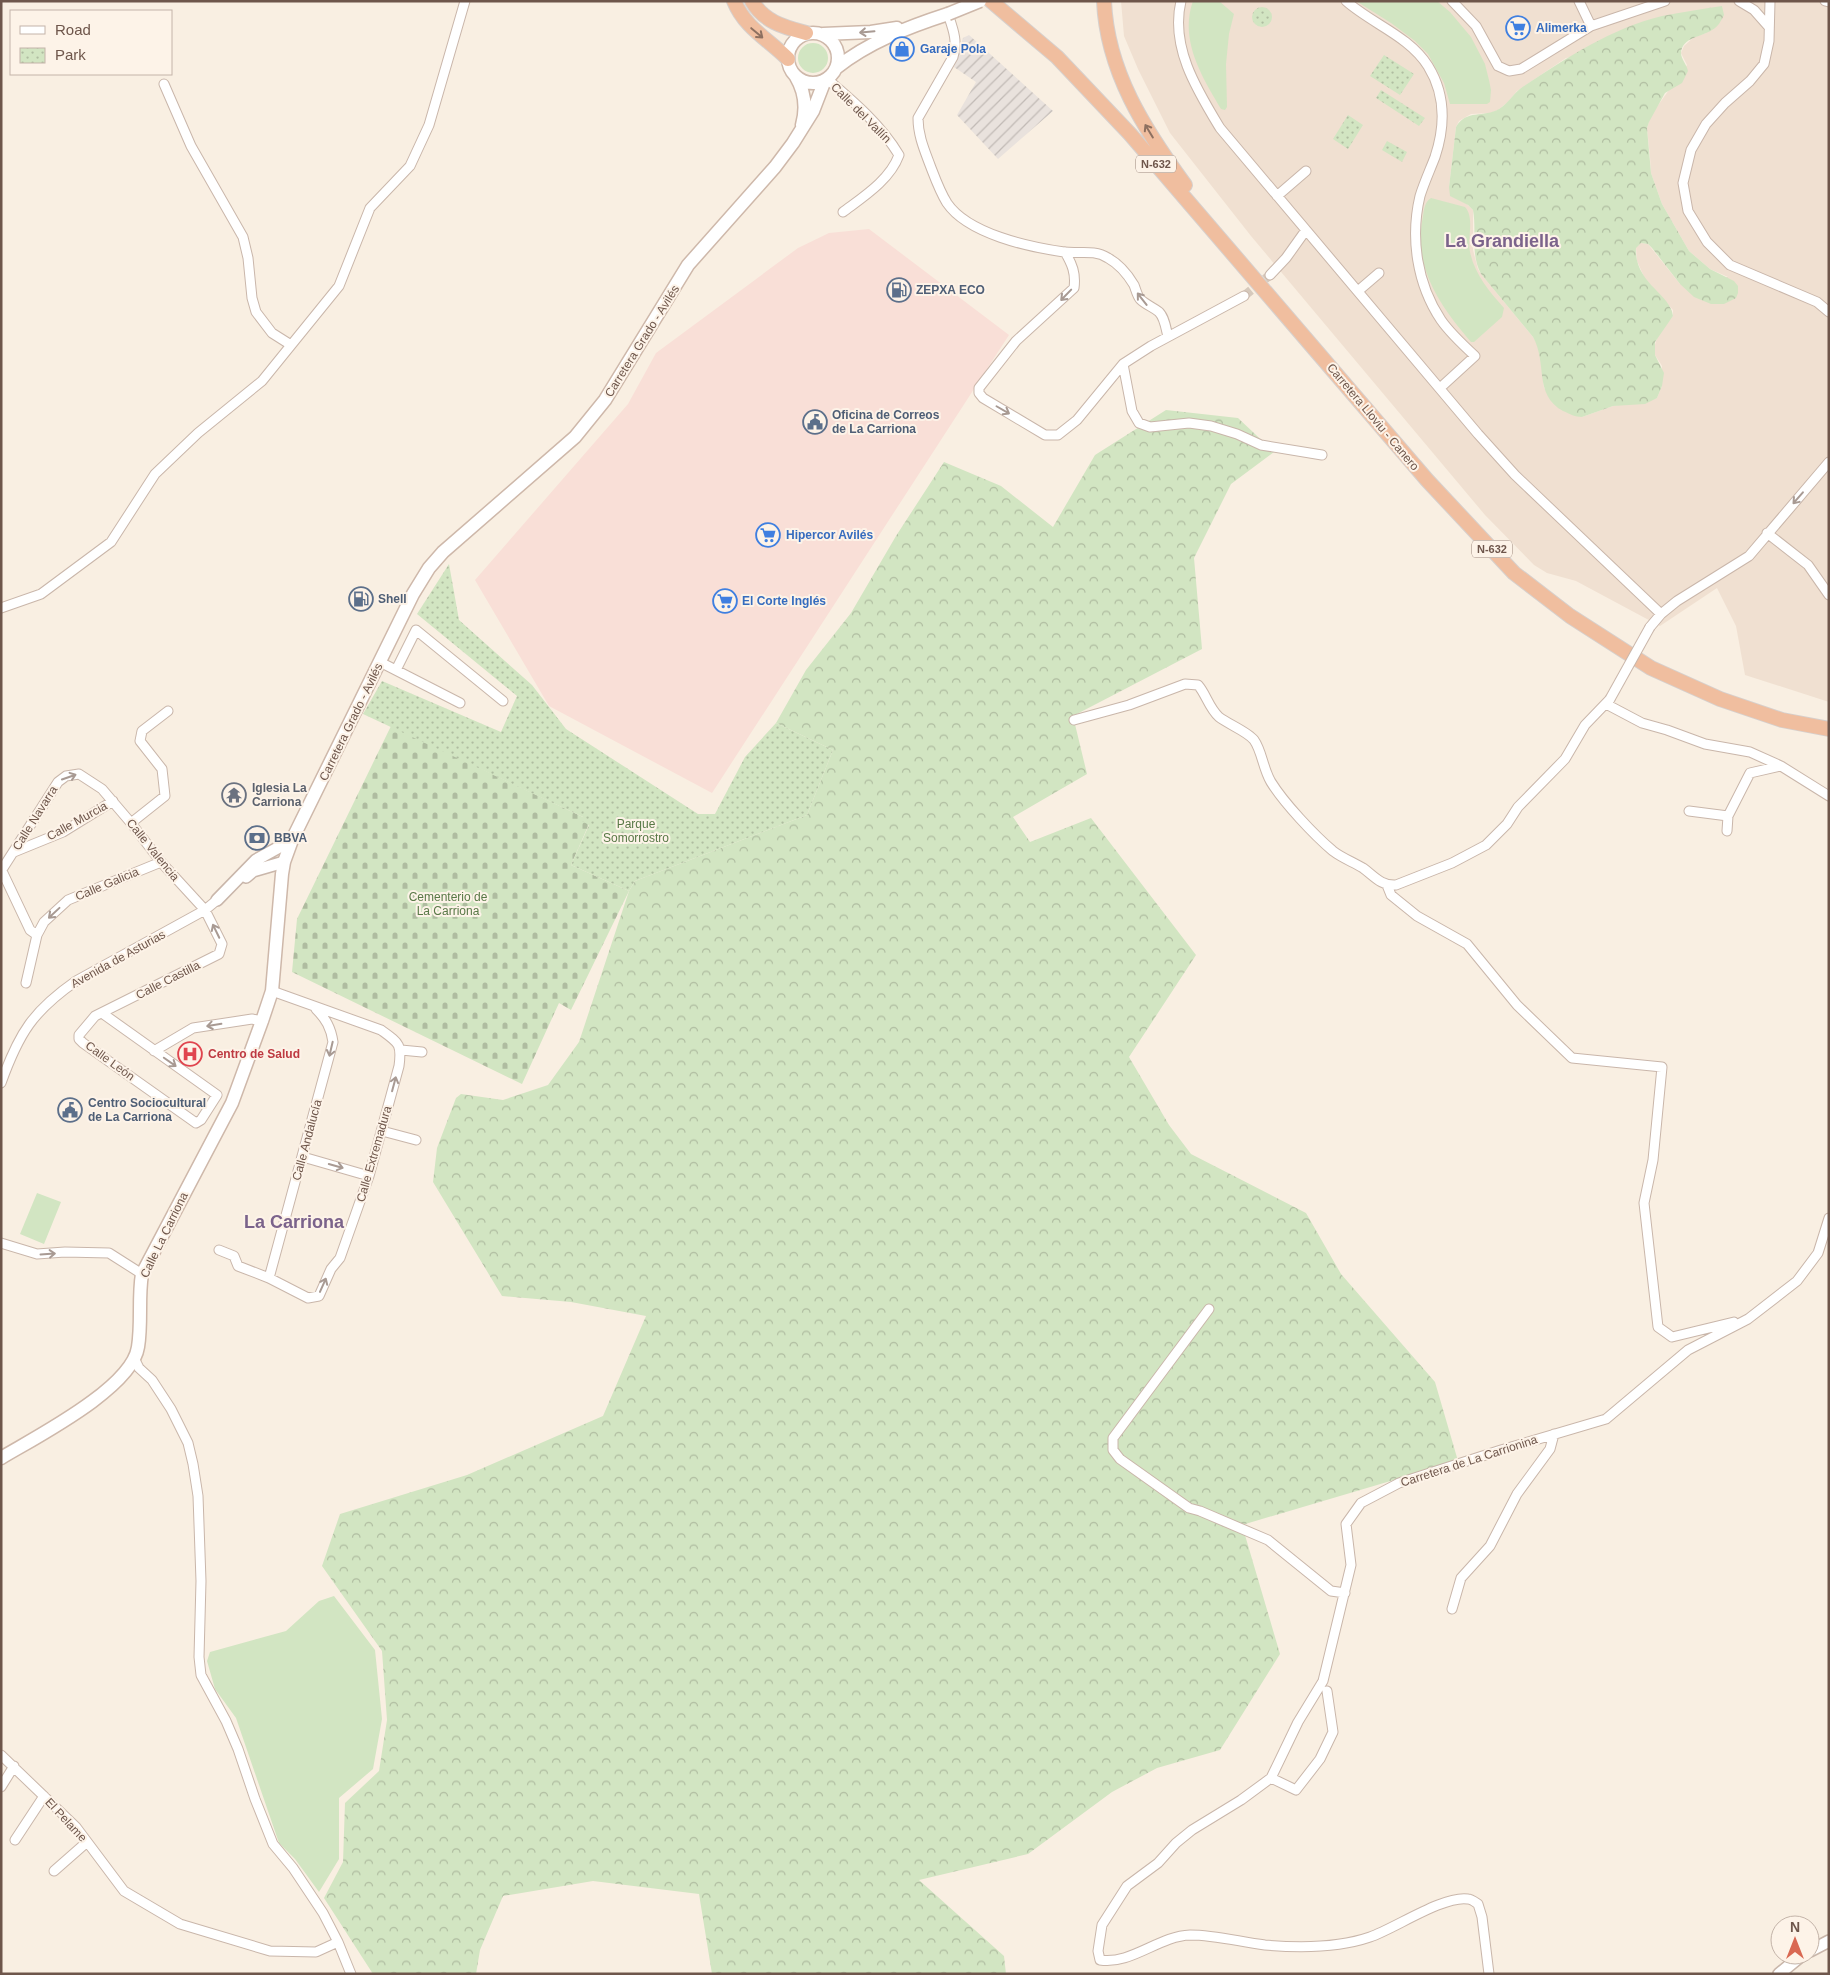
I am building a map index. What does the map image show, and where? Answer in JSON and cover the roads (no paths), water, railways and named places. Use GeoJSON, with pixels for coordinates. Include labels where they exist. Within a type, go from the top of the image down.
{"type":"FeatureCollection","features":[{"type":"Feature","properties":{"kind":"highway"},"geometry":{"type":"LineString","coordinates":[[734,1],[750,28],[788,59]]}},
{"type":"Feature","properties":{"kind":"highway"},"geometry":{"type":"LineString","coordinates":[[752,1],[762,16],[806,33]]}},
{"type":"Feature","properties":{"kind":"highway"},"geometry":{"type":"LineString","coordinates":[[979,1],[1051,60],[1074,74]]}},
{"type":"Feature","properties":{"kind":"highway","name":"Carretera Lloviu - Canero"},"geometry":{"type":"LineString","coordinates":[[991,1],[1074,74],[1130,134],[1427,480],[1514,572],[1570,616],[1651,668],[1720,699],[1782,720],[1829,729]]}},
{"type":"Feature","properties":{"kind":"highway"},"geometry":{"type":"LineString","coordinates":[[1104,1],[1108,40],[1114,61],[1138,114],[1166,160],[1236,257]]}},
{"type":"Feature","properties":{"kind":"main road"},"geometry":{"type":"LineString","coordinates":[[910,26],[858,52],[836,68],[826,79],[809,83],[792,72],[788,59],[790,46],[806,33],[871,32],[910,26],[948,14],[979,1]]}},
{"type":"Feature","properties":{"kind":"main road"},"geometry":{"type":"LineString","coordinates":[[823,34],[837,48],[838,62],[836,68]]}},
{"type":"Feature","properties":{"kind":"main road"},"geometry":{"type":"LineString","coordinates":[[796,76],[803,91],[805,104],[801,131]]}},
{"type":"Feature","properties":{"kind":"main road","name":"Carretera Grado - Avilés"},"geometry":{"type":"LineString","coordinates":[[272,991],[284,862],[292,840],[413,594],[429,568],[443,552],[575,437],[605,400],[688,264],[775,167],[801,131],[814,110],[826,79]]}},
{"type":"Feature","properties":{"kind":"main road","name":"Calle La Carriona"},"geometry":{"type":"LineString","coordinates":[[135,1360],[138,1347],[139,1290],[142,1274],[232,1103],[272,991]]}},
{"type":"Feature","properties":{"kind":"main road"},"geometry":{"type":"LineString","coordinates":[[1,1458],[62,1423],[118,1381],[135,1360]]}},
{"type":"Feature","properties":{"kind":"street"},"geometry":{"type":"LineString","coordinates":[[1,608],[41,594],[111,542],[155,474],[198,433],[262,381],[339,286],[370,208],[410,166],[429,126],[465,1]]}},
{"type":"Feature","properties":{"kind":"street"},"geometry":{"type":"LineString","coordinates":[[1181,1],[1177,15],[1177,35],[1190,76],[1220,128],[1478,434],[1515,475],[1661,614]]}},
{"type":"Feature","properties":{"kind":"street"},"geometry":{"type":"LineString","coordinates":[[1346,1],[1389,30],[1418,53],[1436,80],[1439,91],[1443,110],[1441,135],[1420,195],[1415,223],[1416,255],[1426,291],[1441,319],[1475,356],[1440,388]]}},
{"type":"Feature","properties":{"kind":"street"},"geometry":{"type":"LineString","coordinates":[[1452,1],[1476,26],[1498,66],[1509,71],[1521,70],[1591,26],[1665,1]]}},
{"type":"Feature","properties":{"kind":"street"},"geometry":{"type":"LineString","coordinates":[[1579,1],[1591,26]]}},
{"type":"Feature","properties":{"kind":"street"},"geometry":{"type":"LineString","coordinates":[[1739,1],[1754,10],[1769,27]]}},
{"type":"Feature","properties":{"kind":"street"},"geometry":{"type":"LineString","coordinates":[[1770,1],[1769,41],[1764,64],[1750,81],[1725,103],[1706,124],[1691,150],[1683,183],[1688,211],[1707,242],[1730,265],[1817,302],[1829,312]]}},
{"type":"Feature","properties":{"kind":"street"},"geometry":{"type":"LineString","coordinates":[[1825,1],[1829,2]]}},
{"type":"Feature","properties":{"kind":"street"},"geometry":{"type":"LineString","coordinates":[[948,14],[955,34],[956,48],[953,57],[918,118],[918,128],[922,144],[948,204],[959,216],[986,233],[1065,252],[1088,251],[1108,257],[1125,272],[1139,297],[1147,306],[1159,312],[1164,321],[1168,337]]}},
{"type":"Feature","properties":{"kind":"street","name":"Calle del Vallín"},"geometry":{"type":"LineString","coordinates":[[826,79],[888,138],[899,155],[896,163],[886,176],[843,212]]}},
{"type":"Feature","properties":{"kind":"street"},"geometry":{"type":"LineString","coordinates":[[164,84],[191,146],[243,237],[248,258],[252,298],[256,312],[272,333],[291,345]]}},
{"type":"Feature","properties":{"kind":"street"},"geometry":{"type":"LineString","coordinates":[[1277,196],[1306,171]]}},
{"type":"Feature","properties":{"kind":"street"},"geometry":{"type":"LineString","coordinates":[[1270,276],[1286,258],[1306,230]]}},
{"type":"Feature","properties":{"kind":"street"},"geometry":{"type":"LineString","coordinates":[[1065,252],[1072,264],[1076,277],[1074,288],[1016,341],[979,388],[983,398],[1045,435],[1058,435],[1077,420],[1124,364],[1168,337],[1244,296]]}},
{"type":"Feature","properties":{"kind":"street"},"geometry":{"type":"LineString","coordinates":[[1358,291],[1379,273]]}},
{"type":"Feature","properties":{"kind":"street"},"geometry":{"type":"LineString","coordinates":[[1124,364],[1132,411],[1139,423],[1150,427],[1189,423],[1211,426],[1237,434],[1261,445],[1322,455]]}},
{"type":"Feature","properties":{"kind":"street"},"geometry":{"type":"LineString","coordinates":[[1074,720],[1129,705],[1185,684],[1192,683],[1198,685],[1218,716],[1251,737],[1259,747],[1262,762],[1272,783],[1307,826],[1334,852],[1387,885],[1396,885],[1421,876],[1486,845],[1507,824],[1518,806],[1565,759],[1585,726],[1608,702],[1650,627],[1661,614],[1676,601],[1750,556],[1829,462]]}},
{"type":"Feature","properties":{"kind":"street"},"geometry":{"type":"LineString","coordinates":[[1767,534],[1808,565],[1829,595]]}},
{"type":"Feature","properties":{"kind":"street"},"geometry":{"type":"LineString","coordinates":[[396,670],[416,630],[503,702]]}},
{"type":"Feature","properties":{"kind":"street"},"geometry":{"type":"LineString","coordinates":[[380,662],[460,703]]}},
{"type":"Feature","properties":{"kind":"street"},"geometry":{"type":"LineString","coordinates":[[1608,702],[1642,723],[1705,744],[1750,752],[1781,766],[1829,796]]}},
{"type":"Feature","properties":{"kind":"street"},"geometry":{"type":"LineString","coordinates":[[131,823],[166,796],[162,769],[140,741],[142,731],[168,711]]}},
{"type":"Feature","properties":{"kind":"street"},"geometry":{"type":"LineString","coordinates":[[1727,831],[1728,816],[1750,773],[1781,766]]}},
{"type":"Feature","properties":{"kind":"street","name":"Calle Navarra"},"geometry":{"type":"LineString","coordinates":[[1,871],[58,782],[66,776],[79,774],[102,788]]}},
{"type":"Feature","properties":{"kind":"street","name":"Calle Valencia"},"geometry":{"type":"LineString","coordinates":[[102,788],[160,862],[206,910]]}},
{"type":"Feature","properties":{"kind":"street","name":"Calle Murcia"},"geometry":{"type":"LineString","coordinates":[[14,852],[63,832],[113,801]]}},
{"type":"Feature","properties":{"kind":"street"},"geometry":{"type":"LineString","coordinates":[[1689,811],[1728,816]]}},
{"type":"Feature","properties":{"kind":"street","name":"Avenida de Asturias"},"geometry":{"type":"LineString","coordinates":[[217,900],[256,860],[292,840]]}},
{"type":"Feature","properties":{"kind":"street","name":"Calle Galicia"},"geometry":{"type":"LineString","coordinates":[[26,983],[37,935],[44,922],[68,900],[160,862]]}},
{"type":"Feature","properties":{"kind":"street","name":"Avenida de Asturias"},"geometry":{"type":"LineString","coordinates":[[1,1082],[11,1054],[27,1025],[58,994],[76,981],[206,910],[253,871],[284,862]]}},
{"type":"Feature","properties":{"kind":"street"},"geometry":{"type":"LineString","coordinates":[[1,871],[30,930],[37,935]]}},
{"type":"Feature","properties":{"kind":"street"},"geometry":{"type":"LineString","coordinates":[[1387,885],[1391,895],[1417,916],[1467,944],[1517,1005],[1572,1058],[1662,1067],[1653,1160],[1644,1203],[1658,1327],[1672,1337],[1748,1319]]}},
{"type":"Feature","properties":{"kind":"street","name":"Calle Castilla"},"geometry":{"type":"LineString","coordinates":[[79,1035],[95,1016],[219,954],[222,944],[206,910]]}},
{"type":"Feature","properties":{"kind":"street"},"geometry":{"type":"LineString","coordinates":[[272,991],[381,1030],[395,1040],[401,1050],[422,1052]]}},
{"type":"Feature","properties":{"kind":"street","name":"Calle Andalucía"},"geometry":{"type":"LineString","coordinates":[[269,1278],[333,1042],[331,1030],[324,1017],[314,1007]]}},
{"type":"Feature","properties":{"kind":"street"},"geometry":{"type":"LineString","coordinates":[[102,1013],[217,1095],[232,1103]]}},
{"type":"Feature","properties":{"kind":"street"},"geometry":{"type":"LineString","coordinates":[[154,1051],[193,1028],[252,1019],[262,1021]]}},
{"type":"Feature","properties":{"kind":"street","name":"Calle León"},"geometry":{"type":"LineString","coordinates":[[79,1035],[79,1039],[83,1043],[196,1123],[201,1120],[217,1095]]}},
{"type":"Feature","properties":{"kind":"street","name":"Calle Extremadura"},"geometry":{"type":"LineString","coordinates":[[269,1278],[308,1298],[319,1296],[331,1269],[340,1258],[369,1176],[399,1066],[401,1050]]}},
{"type":"Feature","properties":{"kind":"street"},"geometry":{"type":"LineString","coordinates":[[382,1130],[416,1140]]}},
{"type":"Feature","properties":{"kind":"street"},"geometry":{"type":"LineString","coordinates":[[302,1157],[369,1176]]}},
{"type":"Feature","properties":{"kind":"street","name":"Carretera de La Carrionina"},"geometry":{"type":"LineString","coordinates":[[1489,1974],[1482,1917],[1478,1904],[1469,1898],[1457,1900],[1418,1914],[1374,1936],[1351,1944],[1299,1946],[1189,1935],[1168,1939],[1112,1962],[1100,1960],[1098,1951],[1102,1925],[1127,1886],[1158,1863],[1176,1843],[1192,1830],[1241,1800],[1271,1778],[1298,1722],[1323,1681],[1351,1565],[1346,1524],[1361,1503],[1399,1483],[1500,1450],[1606,1419],[1688,1350],[1748,1319],[1797,1281],[1818,1253],[1829,1218]]}},
{"type":"Feature","properties":{"kind":"street"},"geometry":{"type":"LineString","coordinates":[[1,1243],[37,1254],[66,1252],[109,1253],[142,1274]]}},
{"type":"Feature","properties":{"kind":"street"},"geometry":{"type":"LineString","coordinates":[[219,1250],[234,1256],[238,1266],[269,1278]]}},
{"type":"Feature","properties":{"kind":"street"},"geometry":{"type":"LineString","coordinates":[[1209,1310],[1113,1438],[1113,1450],[1120,1459],[1189,1508],[1200,1510],[1268,1540],[1331,1591],[1345,1593]]}},
{"type":"Feature","properties":{"kind":"street"},"geometry":{"type":"LineString","coordinates":[[135,1360],[139,1368],[152,1380],[171,1409],[188,1443],[193,1464],[199,1515],[201,1581],[199,1657],[201,1676],[226,1721],[273,1844],[293,1868],[323,1913],[338,1942],[351,1974]]}},
{"type":"Feature","properties":{"kind":"street"},"geometry":{"type":"LineString","coordinates":[[1452,1609],[1462,1578],[1490,1546],[1517,1494],[1550,1449],[1554,1434]]}},
{"type":"Feature","properties":{"kind":"street"},"geometry":{"type":"LineString","coordinates":[[1271,1778],[1296,1790],[1320,1760],[1333,1732],[1327,1691]]}},
{"type":"Feature","properties":{"kind":"street","name":"El Pelame"},"geometry":{"type":"LineString","coordinates":[[1,1755],[76,1827],[124,1891],[180,1924],[270,1951],[316,1952],[338,1942]]}},
{"type":"Feature","properties":{"kind":"street"},"geometry":{"type":"LineString","coordinates":[[1,1788],[14,1766]]}},
{"type":"Feature","properties":{"kind":"street"},"geometry":{"type":"LineString","coordinates":[[15,1840],[44,1796]]}},
{"type":"Feature","properties":{"kind":"street"},"geometry":{"type":"LineString","coordinates":[[54,1871],[87,1842]]}},
{"type":"Feature","properties":{"kind":"street"},"geometry":{"type":"LineString","coordinates":[[1779,1974],[1790,1965]]}},
{"type":"Feature","properties":{"kind":"tunnel"},"geometry":{"type":"LineString","coordinates":[[1244,296],[1270,275]]}},
{"type":"Feature","properties":{"kind":"place","name":"Alimerka"},"geometry":{"type":"Point","coordinates":[1518,28]}},
{"type":"Feature","properties":{"kind":"place","name":"Garaje Pola"},"geometry":{"type":"Point","coordinates":[902,49]}},
{"type":"Feature","properties":{"kind":"place","name":"ZEPXA ECO"},"geometry":{"type":"Point","coordinates":[899,290]}},
{"type":"Feature","properties":{"kind":"place","name":"Oficina de Correos de La Carriona"},"geometry":{"type":"Point","coordinates":[815,422]}},
{"type":"Feature","properties":{"kind":"place","name":"Hipercor Avilés"},"geometry":{"type":"Point","coordinates":[768,535]}},
{"type":"Feature","properties":{"kind":"place","name":"Shell"},"geometry":{"type":"Point","coordinates":[361,599]}},
{"type":"Feature","properties":{"kind":"place","name":"El Corte Inglés"},"geometry":{"type":"Point","coordinates":[725,601]}},
{"type":"Feature","properties":{"kind":"place","name":"Iglesia La Carriona"},"geometry":{"type":"Point","coordinates":[234,795]}},
{"type":"Feature","properties":{"kind":"place","name":"BBVA"},"geometry":{"type":"Point","coordinates":[257,838]}},
{"type":"Feature","properties":{"kind":"place","name":"Centro de Salud"},"geometry":{"type":"Point","coordinates":[190,1054]}},
{"type":"Feature","properties":{"kind":"place","name":"Centro Sociocultural de La Carriona"},"geometry":{"type":"Point","coordinates":[70,1110]}},
{"type":"Feature","properties":{"kind":"district","name":"La Grandiella"},"geometry":{"type":"Point","coordinates":[1502,241]}},
{"type":"Feature","properties":{"kind":"district","name":"La Carriona"},"geometry":{"type":"Point","coordinates":[294,1222]}},
{"type":"Feature","properties":{"kind":"park label","name":"Parque Somorrostro"},"geometry":{"type":"Point","coordinates":[636,831]}},
{"type":"Feature","properties":{"kind":"park label","name":"Cementerio de La Carriona"},"geometry":{"type":"Point","coordinates":[448,904]}}]}
